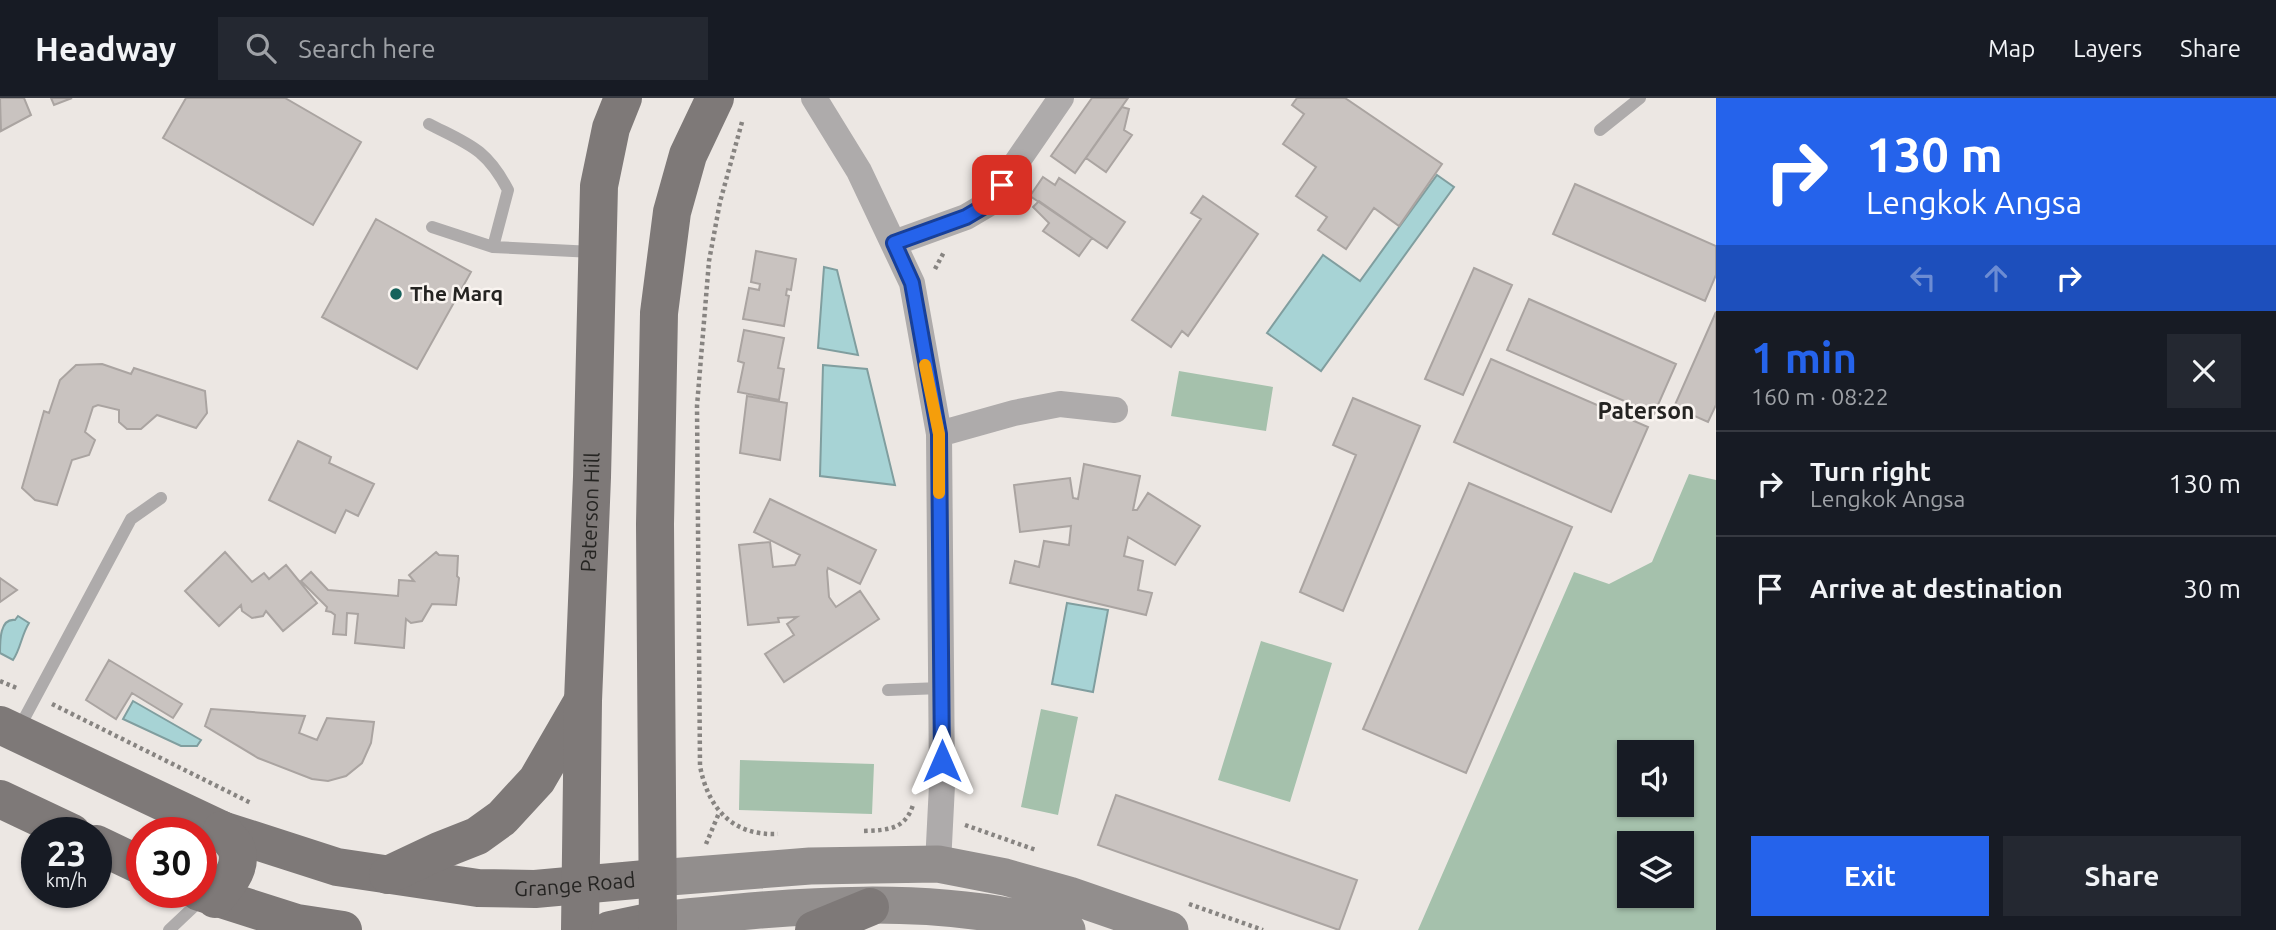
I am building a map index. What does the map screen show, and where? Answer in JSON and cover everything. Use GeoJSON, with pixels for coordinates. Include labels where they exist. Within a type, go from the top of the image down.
{"type":"FeatureCollection","features":[{"type":"Feature","properties":{"kind":"main road","name":"Paterson Hill"},"geometry":{"type":"LineString","coordinates":[[580,930],[583,701],[593,477],[599,186],[611,128],[623,98]]}},
{"type":"Feature","properties":{"kind":"main road"},"geometry":{"type":"LineString","coordinates":[[658,925],[655,524],[659,313],[672,212],[688,155],[729,108]]}},
{"type":"Feature","properties":{"kind":"main road"},"geometry":{"type":"LineString","coordinates":[[388,875],[477,836],[502,818],[537,780],[583,701]]}},
{"type":"Feature","properties":{"kind":"main road","name":"Grange Road"},"geometry":{"type":"LineString","coordinates":[[8,729],[222,830],[337,867],[478,888],[535,889],[810,866],[938,864],[1005,877],[1069,895],[1170,930]]}},
{"type":"Feature","properties":{"kind":"main road"},"geometry":{"type":"LineString","coordinates":[[0,799],[38,817]]}},
{"type":"Feature","properties":{"kind":"main road"},"geometry":{"type":"LineString","coordinates":[[217,888],[233,877],[238,864],[236,849],[222,830]]}},
{"type":"Feature","properties":{"kind":"main road"},"geometry":{"type":"LineString","coordinates":[[217,899],[297,923],[343,930]]}},
{"type":"Feature","properties":{"kind":"main road"},"geometry":{"type":"LineString","coordinates":[[610,930],[787,907],[958,908],[1009,915],[1067,930]]}},
{"type":"Feature","properties":{"kind":"main road"},"geometry":{"type":"LineString","coordinates":[[814,930],[870,907]]}},
{"type":"Feature","properties":{"kind":"street"},"geometry":{"type":"LineString","coordinates":[[814,98],[859,171],[912,283],[939,434],[942,785],[938,864]]}},
{"type":"Feature","properties":{"kind":"street"},"geometry":{"type":"LineString","coordinates":[[894,243],[966,217],[988,204],[1061,98]]}},
{"type":"Feature","properties":{"kind":"street"},"geometry":{"type":"LineString","coordinates":[[939,434],[1014,413],[1060,404],[1115,410]]}},
{"type":"Feature","properties":{"kind":"lane"},"geometry":{"type":"LineString","coordinates":[[1600,130],[1640,98]]}},
{"type":"Feature","properties":{"kind":"lane"},"geometry":{"type":"LineString","coordinates":[[429,124],[481,152],[498,170],[508,190],[492,247]]}},
{"type":"Feature","properties":{"kind":"lane"},"geometry":{"type":"LineString","coordinates":[[432,227],[492,247],[597,251]]}},
{"type":"Feature","properties":{"kind":"lane"},"geometry":{"type":"LineString","coordinates":[[8,729],[36,696],[131,519],[161,498]]}},
{"type":"Feature","properties":{"kind":"lane"},"geometry":{"type":"LineString","coordinates":[[888,690],[941,688]]}},
{"type":"Feature","properties":{"kind":"lane"},"geometry":{"type":"LineString","coordinates":[[169,930],[193,908]]}},
{"type":"Feature","properties":{"kind":"path"},"geometry":{"type":"LineString","coordinates":[[729,108],[720,202],[709,261],[697,406],[700,766],[704,786],[719,813],[744,829],[785,834]]}},
{"type":"Feature","properties":{"kind":"path"},"geometry":{"type":"LineString","coordinates":[[0,681],[36,696],[255,805]]}},
{"type":"Feature","properties":{"kind":"path"},"geometry":{"type":"LineString","coordinates":[[859,831],[893,828],[909,817],[914,804]]}},
{"type":"Feature","properties":{"kind":"path"},"geometry":{"type":"LineString","coordinates":[[705,845],[719,813]]}},
{"type":"Feature","properties":{"kind":"green space"},"geometry":{"type":"Polygon","coordinates":[[[1179,371],[1273,387],[1266,431],[1171,416],[1179,371]]]}},
{"type":"Feature","properties":{"kind":"green space"},"geometry":{"type":"Polygon","coordinates":[[[1689,474],[1716,480],[1716,930],[1418,930],[1574,572],[1609,584],[1652,562],[1689,474]]]}},
{"type":"Feature","properties":{"kind":"green space"},"geometry":{"type":"Polygon","coordinates":[[[1261,641],[1332,663],[1290,802],[1218,780],[1261,641]]]}},
{"type":"Feature","properties":{"kind":"green space"},"geometry":{"type":"Polygon","coordinates":[[[1041,709],[1078,717],[1058,815],[1021,807],[1041,709]]]}},
{"type":"Feature","properties":{"kind":"green space"},"geometry":{"type":"Polygon","coordinates":[[[740,760],[874,764],[872,814],[739,810],[740,760]]]}},
{"type":"Feature","properties":{"kind":"water"},"geometry":{"type":"Polygon","coordinates":[[[1437,175],[1454,187],[1321,371],[1267,333],[1323,255],[1360,281],[1437,175]]]}},
{"type":"Feature","properties":{"kind":"water"},"geometry":{"type":"Polygon","coordinates":[[[824,267],[837,270],[858,355],[818,348],[824,267]]]}},
{"type":"Feature","properties":{"kind":"water"},"geometry":{"type":"Polygon","coordinates":[[[823,365],[867,369],[895,485],[820,476],[823,365]]]}},
{"type":"Feature","properties":{"kind":"water"},"geometry":{"type":"Polygon","coordinates":[[[1067,603],[1108,610],[1093,692],[1052,684],[1067,603]]]}},
{"type":"Feature","properties":{"kind":"water"},"geometry":{"type":"Polygon","coordinates":[[[18,616],[29,623],[13,660],[0,653],[1,636],[6,622],[15,620],[18,616]]]}},
{"type":"Feature","properties":{"kind":"water"},"geometry":{"type":"Polygon","coordinates":[[[133,701],[201,740],[197,746],[181,746],[123,719],[133,701]]]}},
{"type":"Feature","properties":{"kind":"building"},"geometry":{"type":"Polygon","coordinates":[[[0,98],[24,98],[31,115],[1,131],[0,98]]]}},
{"type":"Feature","properties":{"kind":"building"},"geometry":{"type":"Polygon","coordinates":[[[51,98],[72,98],[54,105],[51,98]]]}},
{"type":"Feature","properties":{"kind":"building"},"geometry":{"type":"Polygon","coordinates":[[[186,98],[285,98],[361,142],[313,225],[163,138],[186,98]]]}},
{"type":"Feature","properties":{"kind":"building"},"geometry":{"type":"Polygon","coordinates":[[[1092,98],[1128,98],[1075,173],[1051,156],[1092,98]]]}},
{"type":"Feature","properties":{"kind":"building"},"geometry":{"type":"Polygon","coordinates":[[[1297,98],[1345,98],[1442,164],[1399,226],[1374,208],[1346,249],[1318,230],[1327,217],[1296,196],[1316,167],[1283,144],[1304,114],[1292,105],[1297,98]]]}},
{"type":"Feature","properties":{"kind":"building"},"geometry":{"type":"Polygon","coordinates":[[[1122,107],[1129,109],[1124,130],[1132,135],[1106,172],[1086,158],[1122,107]]]}},
{"type":"Feature","properties":{"kind":"building"},"geometry":{"type":"Polygon","coordinates":[[[1043,177],[1055,185],[1059,178],[1125,222],[1107,248],[1030,196],[1043,177]]]}},
{"type":"Feature","properties":{"kind":"building"},"geometry":{"type":"Polygon","coordinates":[[[1575,184],[1716,246],[1716,275],[1705,301],[1553,234],[1575,184]]]}},
{"type":"Feature","properties":{"kind":"building"},"geometry":{"type":"Polygon","coordinates":[[[1203,196],[1258,234],[1188,336],[1182,331],[1171,347],[1132,320],[1201,219],[1191,213],[1203,196]]]}},
{"type":"Feature","properties":{"kind":"building"},"geometry":{"type":"Polygon","coordinates":[[[1039,201],[1092,238],[1079,256],[1043,231],[1049,223],[1033,207],[1039,201]]]}},
{"type":"Feature","properties":{"kind":"building","name":"The Marq"},"geometry":{"type":"Polygon","coordinates":[[[376,219],[471,272],[417,369],[322,317],[376,219]]]}},
{"type":"Feature","properties":{"kind":"building"},"geometry":{"type":"Polygon","coordinates":[[[756,251],[796,259],[791,290],[787,289],[786,295],[789,296],[784,326],[743,319],[749,288],[759,290],[760,284],[751,282],[756,251]]]}},
{"type":"Feature","properties":{"kind":"building"},"geometry":{"type":"Polygon","coordinates":[[[1474,268],[1512,285],[1463,395],[1425,379],[1474,268]]]}},
{"type":"Feature","properties":{"kind":"building"},"geometry":{"type":"Polygon","coordinates":[[[1529,299],[1676,364],[1654,414],[1507,350],[1529,299]]]}},
{"type":"Feature","properties":{"kind":"building"},"geometry":{"type":"Polygon","coordinates":[[[1716,312],[1716,405],[1708,422],[1674,407],[1716,312]]]}},
{"type":"Feature","properties":{"kind":"building"},"geometry":{"type":"Polygon","coordinates":[[[744,330],[784,338],[778,368],[784,369],[779,400],[738,392],[744,363],[738,361],[744,330]]]}},
{"type":"Feature","properties":{"kind":"building"},"geometry":{"type":"Polygon","coordinates":[[[1491,359],[1648,427],[1611,512],[1454,442],[1491,359]]]}},
{"type":"Feature","properties":{"kind":"building"},"geometry":{"type":"Polygon","coordinates":[[[102,364],[131,374],[134,368],[205,391],[207,413],[196,428],[157,415],[141,429],[127,429],[119,422],[119,410],[98,405],[93,407],[85,432],[95,440],[89,455],[72,460],[57,505],[35,500],[22,488],[44,411],[49,413],[60,380],[76,365],[102,364]]]}},
{"type":"Feature","properties":{"kind":"building"},"geometry":{"type":"Polygon","coordinates":[[[747,396],[787,403],[780,460],[740,453],[747,396]]]}},
{"type":"Feature","properties":{"kind":"building"},"geometry":{"type":"Polygon","coordinates":[[[1353,398],[1420,426],[1343,611],[1300,592],[1356,455],[1333,445],[1353,398]]]}},
{"type":"Feature","properties":{"kind":"building"},"geometry":{"type":"Polygon","coordinates":[[[298,441],[331,457],[329,463],[374,484],[358,516],[346,510],[335,533],[269,500],[298,441]]]}},
{"type":"Feature","properties":{"kind":"building"},"geometry":{"type":"Polygon","coordinates":[[[1084,464],[1140,476],[1133,510],[1137,510],[1148,493],[1200,526],[1175,565],[1128,537],[1124,556],[1143,561],[1138,590],[1152,593],[1146,615],[1010,583],[1015,561],[1039,567],[1044,541],[1069,545],[1071,526],[1020,532],[1014,485],[1070,478],[1073,498],[1078,499],[1084,464]]]}},
{"type":"Feature","properties":{"kind":"building"},"geometry":{"type":"Polygon","coordinates":[[[1469,483],[1572,527],[1466,773],[1363,729],[1469,483]]]}},
{"type":"Feature","properties":{"kind":"building"},"geometry":{"type":"Polygon","coordinates":[[[770,499],[876,550],[860,584],[828,568],[827,571],[829,597],[836,607],[860,591],[879,619],[784,682],[765,654],[794,635],[787,624],[797,617],[748,625],[739,545],[770,542],[773,567],[795,565],[800,555],[754,532],[770,499]]]}},
{"type":"Feature","properties":{"kind":"building"},"geometry":{"type":"Polygon","coordinates":[[[225,552],[252,582],[264,573],[269,579],[286,565],[317,603],[283,631],[266,611],[263,616],[252,618],[242,611],[241,605],[219,626],[185,591],[225,552]]]}},
{"type":"Feature","properties":{"kind":"building"},"geometry":{"type":"Polygon","coordinates":[[[436,552],[439,555],[458,556],[456,605],[432,604],[422,621],[411,623],[406,619],[404,648],[355,643],[358,614],[347,613],[346,635],[333,634],[335,615],[326,611],[327,607],[301,581],[311,572],[328,590],[398,596],[399,580],[414,581],[409,575],[436,552]]]}},
{"type":"Feature","properties":{"kind":"building"},"geometry":{"type":"Polygon","coordinates":[[[0,578],[17,590],[0,602],[0,578]]]}},
{"type":"Feature","properties":{"kind":"building"},"geometry":{"type":"Polygon","coordinates":[[[109,660],[182,704],[173,718],[132,693],[116,719],[86,700],[109,660]]]}},
{"type":"Feature","properties":{"kind":"building"},"geometry":{"type":"Polygon","coordinates":[[[211,709],[305,716],[299,733],[317,740],[327,718],[374,722],[371,743],[362,763],[346,776],[328,781],[312,779],[258,758],[205,726],[211,709]]]}},
{"type":"Feature","properties":{"kind":"building"},"geometry":{"type":"Polygon","coordinates":[[[1116,795],[1357,880],[1339,930],[1098,845],[1116,795]]]}},
{"type":"Feature","properties":{"kind":"slow traffic"},"geometry":{"type":"LineString","coordinates":[[925,365],[939,434],[939,493]]}},
{"type":"Feature","properties":{"kind":"place","name":"The Marq"},"geometry":{"type":"Point","coordinates":[396,294]}},
{"type":"Feature","properties":{"kind":"district","name":"Paterson"},"geometry":{"type":"Point","coordinates":[1646,411]}},
{"type":"Feature","properties":{"kind":"route"},"geometry":{"type":"LineString","coordinates":[[942,761],[939,434],[912,283],[894,243],[966,217],[988,204],[1002,185]]}}]}
